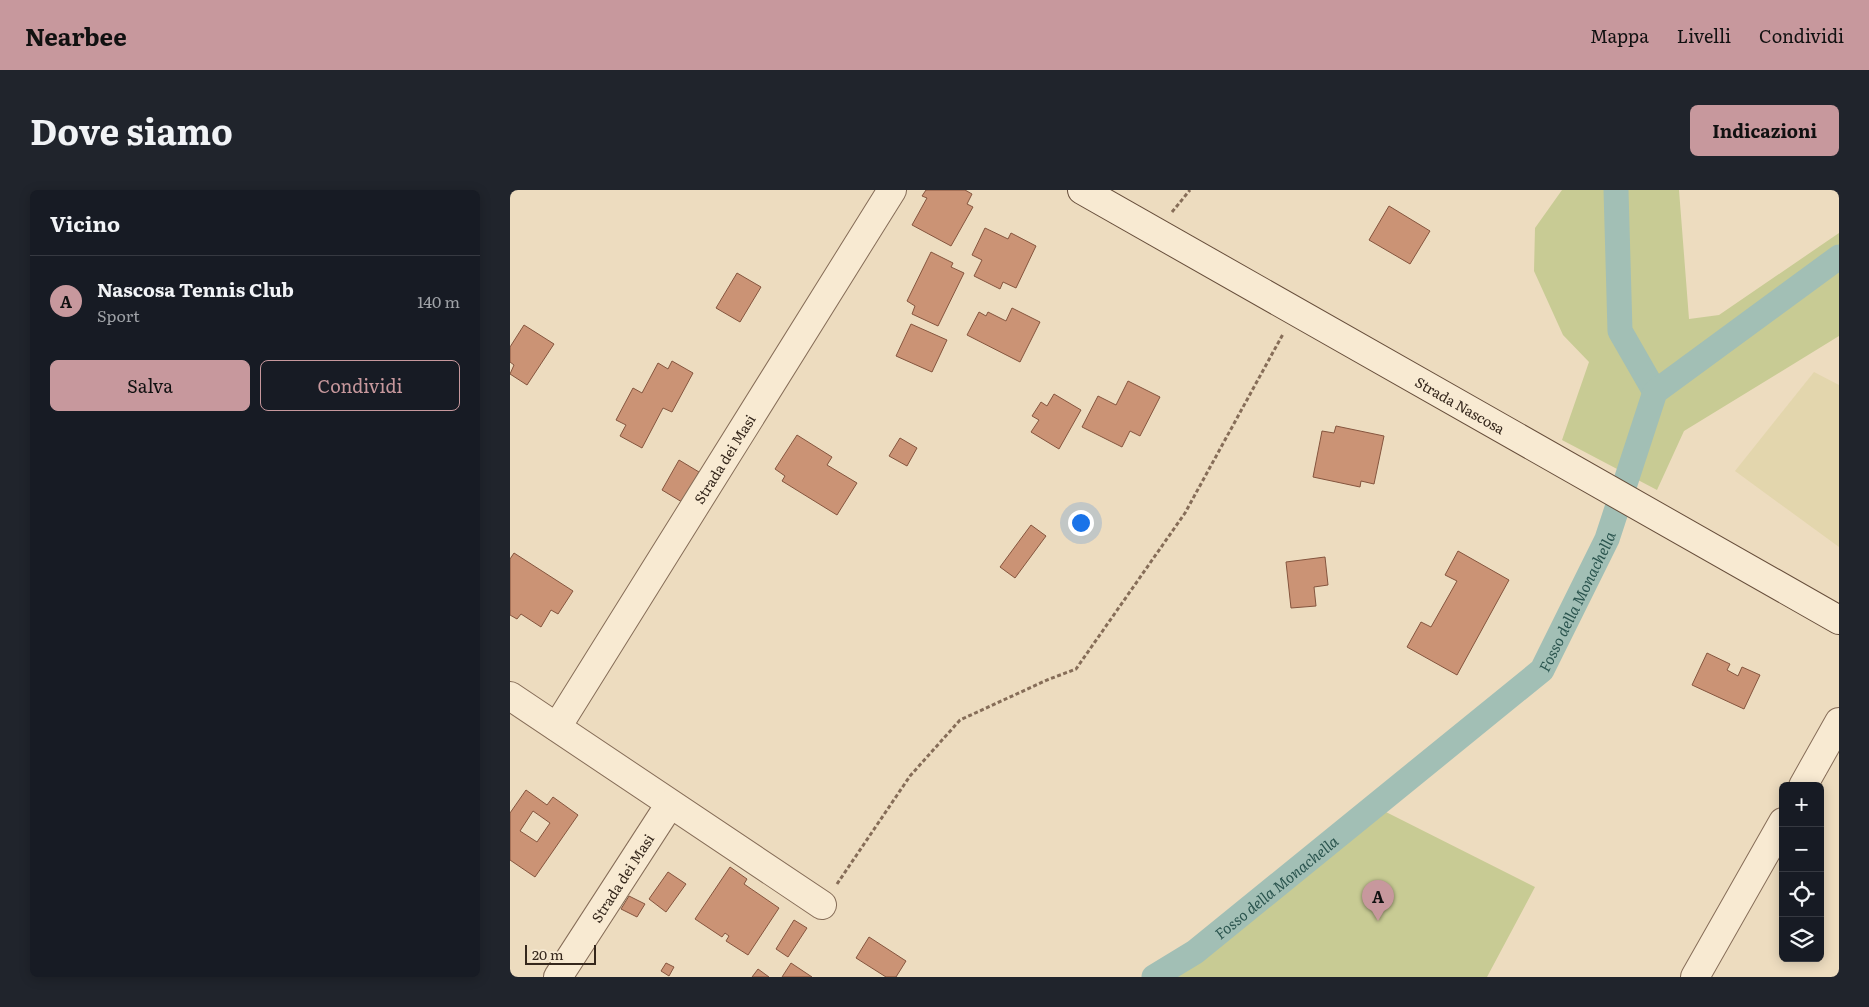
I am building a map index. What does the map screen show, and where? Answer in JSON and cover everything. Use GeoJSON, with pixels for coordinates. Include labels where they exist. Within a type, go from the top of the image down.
{"type":"FeatureCollection","features":[{"type":"Feature","properties":{"kind":"street","name":"Strada dei Masi"},"geometry":{"type":"LineString","coordinates":[[557,728],[892,190]]}},
{"type":"Feature","properties":{"kind":"street","name":"Strada Nascosa"},"geometry":{"type":"LineString","coordinates":[[1082,190],[1839,620]]}},
{"type":"Feature","properties":{"kind":"street"},"geometry":{"type":"LineString","coordinates":[[510,696],[822,905]]}},
{"type":"Feature","properties":{"kind":"street"},"geometry":{"type":"LineString","coordinates":[[1805,782],[1839,722]]}},
{"type":"Feature","properties":{"kind":"street","name":"Strada dei Masi"},"geometry":{"type":"LineString","coordinates":[[558,977],[670,804]]}},
{"type":"Feature","properties":{"kind":"street"},"geometry":{"type":"LineString","coordinates":[[1695,977],[1780,827]]}},
{"type":"Feature","properties":{"kind":"path"},"geometry":{"type":"LineString","coordinates":[[822,905],[910,776],[960,720],[1076,668],[1185,513],[1295,311]]}},
{"type":"Feature","properties":{"kind":"shaded area"},"geometry":{"type":"Polygon","coordinates":[[[1814,372],[1839,385],[1839,547],[1735,471],[1814,372]]]}},
{"type":"Feature","properties":{"kind":"green space"},"geometry":{"type":"Polygon","coordinates":[[[1562,190],[1679,190],[1689,319],[1719,315],[1839,233],[1839,336],[1684,431],[1657,490],[1562,440],[1589,362],[1563,335],[1534,271],[1535,228],[1562,190]]]}},
{"type":"Feature","properties":{"kind":"green space"},"geometry":{"type":"Polygon","coordinates":[[[1378,808],[1535,887],[1487,977],[1163,977],[1198,955],[1378,808]]]}},
{"type":"Feature","properties":{"kind":"building"},"geometry":{"type":"Polygon","coordinates":[[[926,190],[965,190],[972,194],[967,204],[973,207],[951,246],[912,225],[927,198],[922,196],[926,190]]]}},
{"type":"Feature","properties":{"kind":"building"},"geometry":{"type":"Polygon","coordinates":[[[1389,206],[1430,231],[1410,264],[1369,240],[1389,206]]]}},
{"type":"Feature","properties":{"kind":"building"},"geometry":{"type":"Polygon","coordinates":[[[985,228],[1008,239],[1011,233],[1036,246],[1016,288],[1003,282],[1000,289],[974,276],[982,260],[972,255],[985,228]]]}},
{"type":"Feature","properties":{"kind":"building"},"geometry":{"type":"Polygon","coordinates":[[[931,252],[953,263],[951,267],[964,273],[938,326],[912,314],[915,306],[907,301],[931,252]]]}},
{"type":"Feature","properties":{"kind":"building"},"geometry":{"type":"Polygon","coordinates":[[[737,273],[761,287],[740,322],[716,308],[737,273]]]}},
{"type":"Feature","properties":{"kind":"building"},"geometry":{"type":"Polygon","coordinates":[[[1012,308],[1040,322],[1020,362],[967,335],[979,312],[986,316],[988,312],[1006,321],[1012,308]]]}},
{"type":"Feature","properties":{"kind":"building"},"geometry":{"type":"Polygon","coordinates":[[[911,324],[947,340],[932,372],[896,356],[911,324]]]}},
{"type":"Feature","properties":{"kind":"building"},"geometry":{"type":"Polygon","coordinates":[[[524,325],[554,344],[527,385],[510,374],[514,365],[510,362],[510,347],[524,325]]]}},
{"type":"Feature","properties":{"kind":"building"},"geometry":{"type":"Polygon","coordinates":[[[672,361],[693,373],[672,412],[663,408],[642,448],[620,436],[626,425],[616,420],[633,388],[642,393],[658,363],[668,369],[672,361]]]}},
{"type":"Feature","properties":{"kind":"building"},"geometry":{"type":"Polygon","coordinates":[[[1128,381],[1160,397],[1140,436],[1130,431],[1122,447],[1082,427],[1098,396],[1116,405],[1128,381]]]}},
{"type":"Feature","properties":{"kind":"building"},"geometry":{"type":"Polygon","coordinates":[[[1054,394],[1081,410],[1059,449],[1031,432],[1039,420],[1032,416],[1041,402],[1047,406],[1054,394]]]}},
{"type":"Feature","properties":{"kind":"building"},"geometry":{"type":"Polygon","coordinates":[[[1336,426],[1384,436],[1374,484],[1361,481],[1360,487],[1313,477],[1322,431],[1334,433],[1336,426]]]}},
{"type":"Feature","properties":{"kind":"building"},"geometry":{"type":"Polygon","coordinates":[[[797,435],[832,457],[827,465],[857,483],[837,515],[782,481],[785,476],[775,469],[797,435]]]}},
{"type":"Feature","properties":{"kind":"building"},"geometry":{"type":"Polygon","coordinates":[[[900,438],[917,448],[907,466],[889,456],[900,438]]]}},
{"type":"Feature","properties":{"kind":"building"},"geometry":{"type":"Polygon","coordinates":[[[679,460],[699,472],[682,502],[662,490],[679,460]]]}},
{"type":"Feature","properties":{"kind":"building"},"geometry":{"type":"Polygon","coordinates":[[[1031,525],[1046,536],[1015,578],[1000,567],[1031,525]]]}},
{"type":"Feature","properties":{"kind":"building"},"geometry":{"type":"Polygon","coordinates":[[[1458,551],[1509,580],[1457,675],[1407,647],[1421,622],[1431,627],[1457,581],[1445,575],[1458,551]]]}},
{"type":"Feature","properties":{"kind":"building"},"geometry":{"type":"Polygon","coordinates":[[[514,553],[573,591],[558,614],[551,610],[541,627],[521,614],[517,619],[510,615],[510,559],[514,553]]]}},
{"type":"Feature","properties":{"kind":"building"},"geometry":{"type":"Polygon","coordinates":[[[1325,557],[1328,585],[1314,587],[1316,606],[1291,608],[1286,562],[1325,557]]]}},
{"type":"Feature","properties":{"kind":"building"},"geometry":{"type":"Polygon","coordinates":[[[1707,653],[1730,664],[1727,670],[1738,676],[1742,667],[1760,675],[1744,709],[1692,685],[1707,653]]]}},
{"type":"Feature","properties":{"kind":"building"},"geometry":{"type":"Polygon","coordinates":[[[526,790],[547,805],[553,797],[578,815],[535,877],[510,860],[510,813],[526,790]],[[533,811],[520,831],[537,842],[550,823],[533,811]]]}},
{"type":"Feature","properties":{"kind":"building"},"geometry":{"type":"Polygon","coordinates":[[[730,867],[747,879],[744,884],[779,908],[748,955],[726,941],[729,936],[725,933],[722,937],[695,919],[730,867]]]}},
{"type":"Feature","properties":{"kind":"building"},"geometry":{"type":"Polygon","coordinates":[[[668,872],[686,884],[666,912],[649,899],[668,872]]]}},
{"type":"Feature","properties":{"kind":"building"},"geometry":{"type":"Polygon","coordinates":[[[629,896],[645,904],[637,917],[621,909],[629,896]]]}},
{"type":"Feature","properties":{"kind":"building"},"geometry":{"type":"Polygon","coordinates":[[[794,920],[807,928],[788,957],[776,949],[794,920]]]}},
{"type":"Feature","properties":{"kind":"building"},"geometry":{"type":"Polygon","coordinates":[[[869,937],[906,961],[896,977],[886,977],[856,958],[869,937]]]}},
{"type":"Feature","properties":{"kind":"building"},"geometry":{"type":"Polygon","coordinates":[[[666,963],[674,967],[669,976],[661,971],[666,963]]]}},
{"type":"Feature","properties":{"kind":"building"},"geometry":{"type":"Polygon","coordinates":[[[791,963],[812,977],[782,977],[791,963]]]}},
{"type":"Feature","properties":{"kind":"building"},"geometry":{"type":"Polygon","coordinates":[[[758,969],[769,977],[752,977],[758,969]]]}},
{"type":"Feature","properties":{"kind":"waterway"},"geometry":{"type":"LineString","coordinates":[[1616,190],[1620,331],[1655,392]]}},
{"type":"Feature","properties":{"kind":"waterway","name":"Fosso della Monachella"},"geometry":{"type":"LineString","coordinates":[[1154,977],[1195,952],[1542,670],[1607,539],[1655,392],[1839,257]]}},
{"type":"Feature","properties":{"kind":"place","name":"Nascosa Tennis Club"},"geometry":{"type":"Point","coordinates":[1378,921]}}]}
